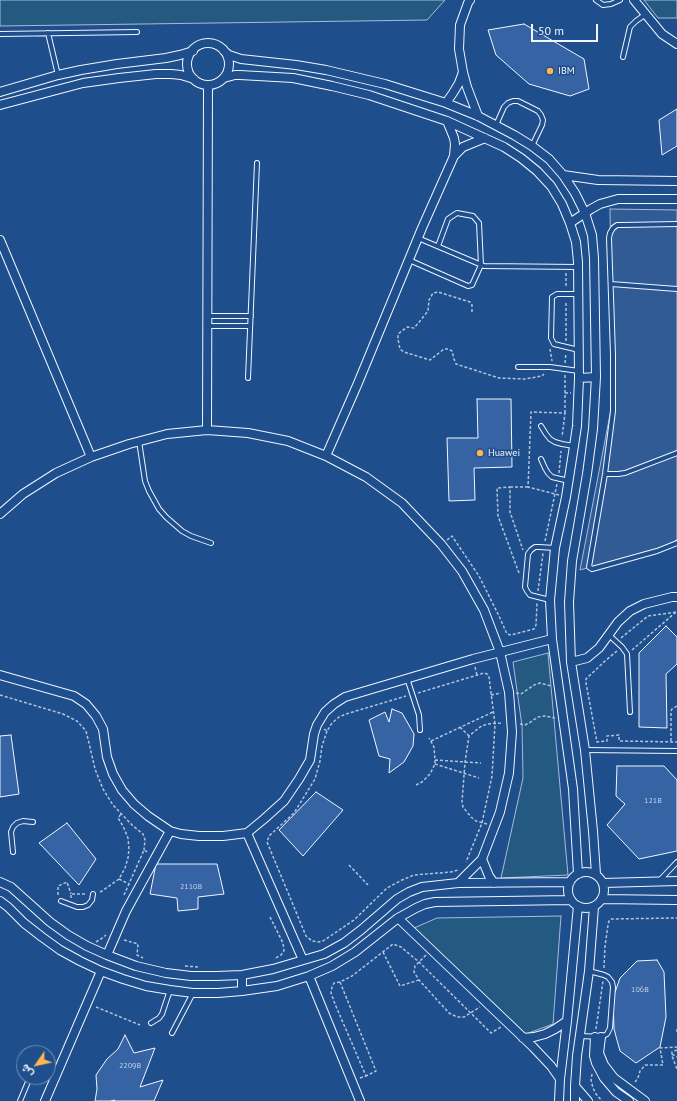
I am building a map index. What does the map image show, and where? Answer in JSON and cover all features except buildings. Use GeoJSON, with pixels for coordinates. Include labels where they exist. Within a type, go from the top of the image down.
{"type":"FeatureCollection","features":[{"type":"Feature","properties":{"kind":"street"},"geometry":{"type":"LineString","coordinates":[[470,0],[460,25],[459,49],[467,87],[478,116]]}},
{"type":"Feature","properties":{"kind":"street"},"geometry":{"type":"LineString","coordinates":[[634,0],[662,34],[677,44]]}},
{"type":"Feature","properties":{"kind":"street"},"geometry":{"type":"LineString","coordinates":[[0,92],[58,75],[116,64],[166,58],[193,50],[203,44],[208,43],[220,47],[235,58],[296,65],[355,76],[446,103],[478,116],[532,146],[548,159],[563,175],[576,193],[585,213],[592,235],[594,258],[596,377],[593,429],[572,561],[569,602],[571,662],[585,750],[596,874]]}},
{"type":"Feature","properties":{"kind":"street"},"geometry":{"type":"LineString","coordinates":[[193,50],[188,62],[188,68],[194,79]]}},
{"type":"Feature","properties":{"kind":"street"},"geometry":{"type":"LineString","coordinates":[[0,105],[83,83],[156,74],[181,75],[194,79],[203,84],[214,84],[224,78],[229,68],[229,62],[224,51]]}},
{"type":"Feature","properties":{"kind":"street"},"geometry":{"type":"LineString","coordinates":[[446,103],[456,88],[463,72]]}},
{"type":"Feature","properties":{"kind":"street"},"geometry":{"type":"LineString","coordinates":[[224,78],[235,75],[293,78],[369,95],[447,121],[504,147],[537,171],[551,186],[570,223],[576,242],[578,267],[579,393],[577,426],[569,481],[555,548],[550,600],[552,639],[573,789],[578,874]]}},
{"type":"Feature","properties":{"kind":"street"},"geometry":{"type":"LineString","coordinates":[[207,430],[208,85]]}},
{"type":"Feature","properties":{"kind":"street"},"geometry":{"type":"LineString","coordinates":[[326,456],[358,383],[408,260],[454,156],[454,138],[447,121]]}},
{"type":"Feature","properties":{"kind":"street"},"geometry":{"type":"LineString","coordinates":[[454,156],[463,147],[485,138]]}},
{"type":"Feature","properties":{"kind":"street"},"geometry":{"type":"LineString","coordinates":[[563,175],[598,180],[677,181]]}},
{"type":"Feature","properties":{"kind":"street"},"geometry":{"type":"LineString","coordinates":[[570,223],[600,204],[618,199],[677,199]]}},
{"type":"Feature","properties":{"kind":"street"},"geometry":{"type":"LineString","coordinates":[[0,240],[91,457]]}},
{"type":"Feature","properties":{"kind":"street"},"geometry":{"type":"LineString","coordinates":[[579,374],[596,377]]}},
{"type":"Feature","properties":{"kind":"street"},"geometry":{"type":"LineString","coordinates":[[0,514],[23,494],[56,473],[91,457],[139,441],[167,434],[207,430],[248,433],[288,441],[326,456],[366,477],[402,504],[441,544],[462,571],[484,610],[500,652],[509,692],[512,732],[509,773],[500,812],[482,859],[471,872],[458,883]]}},
{"type":"Feature","properties":{"kind":"street"},"geometry":{"type":"LineString","coordinates":[[571,662],[587,658],[599,648],[618,622],[630,612],[644,604],[672,596],[677,597]]}},
{"type":"Feature","properties":{"kind":"street"},"geometry":{"type":"LineString","coordinates":[[0,675],[74,696],[86,704],[96,716],[103,729],[107,757],[113,774],[122,790],[134,804],[148,816],[170,831],[181,834],[223,836],[247,833],[284,801],[310,760],[317,725],[325,712],[345,697],[407,678],[552,639]]}},
{"type":"Feature","properties":{"kind":"street"},"geometry":{"type":"LineString","coordinates":[[107,955],[126,911],[170,831]]}},
{"type":"Feature","properties":{"kind":"street"},"geometry":{"type":"LineString","coordinates":[[247,833],[303,960]]}},
{"type":"Feature","properties":{"kind":"street"},"geometry":{"type":"LineString","coordinates":[[482,859],[489,876],[494,883]]}},
{"type":"Feature","properties":{"kind":"street"},"geometry":{"type":"LineString","coordinates":[[584,872],[596,874],[604,883],[605,889],[602,900],[599,904],[589,908],[583,908],[574,904],[569,894],[568,888],[570,882],[578,874],[584,872]]}},
{"type":"Feature","properties":{"kind":"street"},"geometry":{"type":"LineString","coordinates":[[604,883],[677,881]]}},
{"type":"Feature","properties":{"kind":"street"},"geometry":{"type":"LineString","coordinates":[[0,882],[11,887],[50,922],[68,935],[107,955],[136,966],[166,973],[191,976],[216,976],[273,969],[324,954],[344,943],[397,899],[422,887],[458,883],[570,882]]}},
{"type":"Feature","properties":{"kind":"street"},"geometry":{"type":"LineString","coordinates":[[0,901],[42,937],[67,954],[101,971],[146,986],[193,993],[218,993],[277,986],[309,976],[332,966],[355,952],[398,918],[425,904],[435,902],[571,900]]}},
{"type":"Feature","properties":{"kind":"street"},"geometry":{"type":"LineString","coordinates":[[602,900],[677,900]]}},
{"type":"Feature","properties":{"kind":"street"},"geometry":{"type":"LineString","coordinates":[[559,1101],[578,906]]}},
{"type":"Feature","properties":{"kind":"street"},"geometry":{"type":"LineString","coordinates":[[575,1101],[577,1056],[589,971],[594,907]]}},
{"type":"Feature","properties":{"kind":"street"},"geometry":{"type":"LineString","coordinates":[[398,918],[542,1056],[560,1079]]}},
{"type":"Feature","properties":{"kind":"street"},"geometry":{"type":"LineString","coordinates":[[56,1065],[101,971]]}},
{"type":"Feature","properties":{"kind":"street"},"geometry":{"type":"LineString","coordinates":[[242,974],[242,991]]}},
{"type":"Feature","properties":{"kind":"street"},"geometry":{"type":"LineString","coordinates":[[309,976],[360,1101]]}},
{"type":"Feature","properties":{"kind":"street"},"geometry":{"type":"LineString","coordinates":[[523,1038],[545,1034],[567,1021]]}},
{"type":"Feature","properties":{"kind":"street"},"geometry":{"type":"LineString","coordinates":[[598,1037],[594,1056],[596,1063],[604,1078],[616,1092],[629,1101]]}},
{"type":"Feature","properties":{"kind":"street"},"geometry":{"type":"LineString","coordinates":[[598,1037],[599,1053],[604,1065],[614,1078],[645,1101]]}},
{"type":"Feature","properties":{"kind":"street"},"geometry":{"type":"LineString","coordinates":[[45,1101],[49,1085]]}},
{"type":"Feature","properties":{"kind":"street"},"geometry":{"type":"LineString","coordinates":[[575,1086],[588,1101]]}},
{"type":"Feature","properties":{"kind":"lane"},"geometry":{"type":"LineString","coordinates":[[596,0],[603,5],[611,4],[620,0]]}},
{"type":"Feature","properties":{"kind":"lane"},"geometry":{"type":"LineString","coordinates":[[622,57],[630,27],[646,14]]}},
{"type":"Feature","properties":{"kind":"lane"},"geometry":{"type":"LineString","coordinates":[[0,34],[137,32]]}},
{"type":"Feature","properties":{"kind":"lane"},"geometry":{"type":"LineString","coordinates":[[48,33],[58,75]]}},
{"type":"Feature","properties":{"kind":"lane"},"geometry":{"type":"LineString","coordinates":[[496,125],[504,107],[513,101],[518,101],[538,110],[543,120],[532,146]]}},
{"type":"Feature","properties":{"kind":"lane"},"geometry":{"type":"LineString","coordinates":[[248,378],[257,163]]}},
{"type":"Feature","properties":{"kind":"lane"},"geometry":{"type":"LineString","coordinates":[[408,260],[468,286],[472,285],[481,265],[479,223],[473,216],[457,213],[448,219],[438,246]]}},
{"type":"Feature","properties":{"kind":"lane"},"geometry":{"type":"LineString","coordinates":[[677,224],[617,225],[610,233],[613,411],[605,474],[588,566],[592,569],[657,551],[677,543]]}},
{"type":"Feature","properties":{"kind":"lane"},"geometry":{"type":"LineString","coordinates":[[418,238],[484,266],[578,267]]}},
{"type":"Feature","properties":{"kind":"lane"},"geometry":{"type":"LineString","coordinates":[[610,284],[677,289]]}},
{"type":"Feature","properties":{"kind":"lane"},"geometry":{"type":"LineString","coordinates":[[578,294],[557,294],[552,297],[551,338],[554,344],[579,350]]}},
{"type":"Feature","properties":{"kind":"lane"},"geometry":{"type":"LineString","coordinates":[[207,316],[250,316]]}},
{"type":"Feature","properties":{"kind":"lane"},"geometry":{"type":"LineString","coordinates":[[207,326],[250,326]]}},
{"type":"Feature","properties":{"kind":"lane"},"geometry":{"type":"LineString","coordinates":[[518,367],[550,368],[579,374]]}},
{"type":"Feature","properties":{"kind":"lane"},"geometry":{"type":"LineString","coordinates":[[541,426],[550,439],[562,444],[574,446]]}},
{"type":"Feature","properties":{"kind":"lane"},"geometry":{"type":"LineString","coordinates":[[139,441],[145,481],[159,509],[182,531],[211,543]]}},
{"type":"Feature","properties":{"kind":"lane"},"geometry":{"type":"LineString","coordinates":[[605,474],[618,474],[632,471],[677,454]]}},
{"type":"Feature","properties":{"kind":"lane"},"geometry":{"type":"LineString","coordinates":[[541,459],[548,473],[552,477],[569,481]]}},
{"type":"Feature","properties":{"kind":"lane"},"geometry":{"type":"LineString","coordinates":[[550,600],[527,592],[525,587],[528,554],[534,548],[555,548]]}},
{"type":"Feature","properties":{"kind":"lane"},"geometry":{"type":"LineString","coordinates":[[609,635],[627,654],[630,712]]}},
{"type":"Feature","properties":{"kind":"lane"},"geometry":{"type":"LineString","coordinates":[[407,678],[419,715],[420,730]]}},
{"type":"Feature","properties":{"kind":"lane"},"geometry":{"type":"LineString","coordinates":[[585,750],[677,751]]}},
{"type":"Feature","properties":{"kind":"lane"},"geometry":{"type":"LineString","coordinates":[[13,852],[11,832],[13,827],[17,822],[33,822]]}},
{"type":"Feature","properties":{"kind":"lane"},"geometry":{"type":"LineString","coordinates":[[659,882],[677,862]]}},
{"type":"Feature","properties":{"kind":"lane"},"geometry":{"type":"LineString","coordinates":[[61,901],[77,907],[83,907],[88,905],[92,900],[93,894]]}},
{"type":"Feature","properties":{"kind":"lane"},"geometry":{"type":"LineString","coordinates":[[581,1036],[598,1037],[607,1034],[610,1028],[613,987],[612,982],[604,974],[589,971]]}},
{"type":"Feature","properties":{"kind":"lane"},"geometry":{"type":"LineString","coordinates":[[151,1023],[156,1021],[162,1014],[170,990]]}},
{"type":"Feature","properties":{"kind":"lane"},"geometry":{"type":"LineString","coordinates":[[172,1034],[193,993]]}},
{"type":"Feature","properties":{"kind":"lane"},"geometry":{"type":"LineString","coordinates":[[20,1101],[27,1085]]}},
{"type":"Feature","properties":{"kind":"path"},"geometry":{"type":"LineString","coordinates":[[441,544],[452,536],[479,576],[507,634],[511,635],[534,629],[536,625],[536,613],[544,547],[558,479],[565,413],[565,267]]}},
{"type":"Feature","properties":{"kind":"path"},"geometry":{"type":"LineString","coordinates":[[472,312],[472,305],[470,302],[438,292],[433,293],[429,300],[428,310],[420,322],[414,328],[407,327],[398,334],[400,349],[404,352],[430,360],[444,349],[448,349],[452,351],[456,364],[498,378],[525,379],[542,376],[550,368],[552,363],[549,340],[551,338]]}},
{"type":"Feature","properties":{"kind":"path"},"geometry":{"type":"LineString","coordinates":[[565,393],[579,393]]}},
{"type":"Feature","properties":{"kind":"path"},"geometry":{"type":"LineString","coordinates":[[528,487],[531,412],[565,413]]}},
{"type":"Feature","properties":{"kind":"path"},"geometry":{"type":"LineString","coordinates":[[510,487],[510,512],[528,563]]}},
{"type":"Feature","properties":{"kind":"path"},"geometry":{"type":"LineString","coordinates":[[520,573],[498,516],[497,488],[528,487],[555,494]]}},
{"type":"Feature","properties":{"kind":"path"},"geometry":{"type":"LineString","coordinates":[[617,642],[648,616],[677,612]]}},
{"type":"Feature","properties":{"kind":"path"},"geometry":{"type":"LineString","coordinates":[[627,654],[677,612]]}},
{"type":"Feature","properties":{"kind":"path"},"geometry":{"type":"LineString","coordinates":[[622,647],[586,679],[597,742],[607,741],[607,736],[619,735],[618,741],[677,742]]}},
{"type":"Feature","properties":{"kind":"path"},"geometry":{"type":"LineString","coordinates":[[461,868],[451,872],[414,875],[402,880],[387,888],[354,920],[323,941],[312,942],[306,936],[267,842],[269,836],[294,814],[315,779],[322,746],[327,731],[332,723],[346,714],[484,673],[489,677],[494,711],[495,724],[492,776],[482,823],[464,866]]}},
{"type":"Feature","properties":{"kind":"path"},"geometry":{"type":"LineString","coordinates":[[509,692],[521,694],[534,685],[540,683],[548,684],[559,690]]}},
{"type":"Feature","properties":{"kind":"path"},"geometry":{"type":"LineString","coordinates":[[0,695],[63,714],[77,721],[86,731],[95,769],[104,789],[113,805],[143,834],[146,840],[144,850],[122,899]]}},
{"type":"Feature","properties":{"kind":"path"},"geometry":{"type":"LineString","coordinates":[[671,742],[671,712],[672,709],[677,706]]}},
{"type":"Feature","properties":{"kind":"path"},"geometry":{"type":"LineString","coordinates":[[431,741],[494,711]]}},
{"type":"Feature","properties":{"kind":"path"},"geometry":{"type":"LineString","coordinates":[[495,826],[476,821],[470,817],[463,807],[462,802],[465,762],[469,736],[480,727],[487,724],[511,721],[516,724],[525,725],[538,717],[545,716],[564,721]]}},
{"type":"Feature","properties":{"kind":"path"},"geometry":{"type":"LineString","coordinates":[[317,725],[327,731]]}},
{"type":"Feature","properties":{"kind":"path"},"geometry":{"type":"LineString","coordinates":[[460,727],[469,736]]}},
{"type":"Feature","properties":{"kind":"path"},"geometry":{"type":"LineString","coordinates":[[416,785],[422,782],[430,774],[435,764],[436,760],[434,747],[429,738]]}},
{"type":"Feature","properties":{"kind":"path"},"geometry":{"type":"LineString","coordinates":[[436,760],[481,763]]}},
{"type":"Feature","properties":{"kind":"path"},"geometry":{"type":"LineString","coordinates":[[435,764],[479,778]]}},
{"type":"Feature","properties":{"kind":"path"},"geometry":{"type":"LineString","coordinates":[[71,894],[93,894],[102,891],[119,879],[125,868],[130,850],[124,826],[118,818],[121,814]]}},
{"type":"Feature","properties":{"kind":"path"},"geometry":{"type":"LineString","coordinates":[[144,850],[156,856]]}},
{"type":"Feature","properties":{"kind":"path"},"geometry":{"type":"LineString","coordinates":[[348,865],[368,885]]}},
{"type":"Feature","properties":{"kind":"path"},"geometry":{"type":"LineString","coordinates":[[119,879],[138,888]]}},
{"type":"Feature","properties":{"kind":"path"},"geometry":{"type":"LineString","coordinates":[[58,895],[58,886],[67,882],[71,894],[72,905]]}},
{"type":"Feature","properties":{"kind":"path"},"geometry":{"type":"LineString","coordinates":[[270,917],[283,943],[284,951],[281,956],[272,960]]}},
{"type":"Feature","properties":{"kind":"path"},"geometry":{"type":"LineString","coordinates":[[598,1037],[605,946],[609,921],[611,919],[677,918]]}},
{"type":"Feature","properties":{"kind":"path"},"geometry":{"type":"LineString","coordinates":[[96,942],[106,935],[138,944],[137,955],[143,959]]}},
{"type":"Feature","properties":{"kind":"path"},"geometry":{"type":"LineString","coordinates":[[366,1076],[335,1004],[331,993],[332,987],[334,983],[340,982],[352,976],[393,944],[401,947],[419,962],[491,1034],[508,1023]]}},
{"type":"Feature","properties":{"kind":"path"},"geometry":{"type":"LineString","coordinates":[[431,950],[415,966],[414,972],[419,980],[449,1013],[457,1017],[464,1017],[487,1003]]}},
{"type":"Feature","properties":{"kind":"path"},"geometry":{"type":"LineString","coordinates":[[383,952],[400,986],[419,980]]}},
{"type":"Feature","properties":{"kind":"path"},"geometry":{"type":"LineString","coordinates":[[182,966],[204,967]]}},
{"type":"Feature","properties":{"kind":"path"},"geometry":{"type":"LineString","coordinates":[[340,982],[376,1071],[352,1082]]}},
{"type":"Feature","properties":{"kind":"path"},"geometry":{"type":"LineString","coordinates":[[87,1003],[140,1025]]}},
{"type":"Feature","properties":{"kind":"path"},"geometry":{"type":"LineString","coordinates":[[677,1029],[677,1034]]}},
{"type":"Feature","properties":{"kind":"path"},"geometry":{"type":"LineString","coordinates":[[629,1089],[638,1078],[640,1071],[645,1065],[663,1065],[660,1048],[677,1049]]}},
{"type":"Feature","properties":{"kind":"path"},"geometry":{"type":"LineString","coordinates":[[672,1054],[672,1052],[677,1049]]}},
{"type":"Feature","properties":{"kind":"path"},"geometry":{"type":"LineString","coordinates":[[672,1054],[677,1057]]}},
{"type":"Feature","properties":{"kind":"path"},"geometry":{"type":"LineString","coordinates":[[672,1054],[677,1069]]}},
{"type":"Feature","properties":{"kind":"path"},"geometry":{"type":"LineString","coordinates":[[596,1063],[591,1080],[592,1088],[602,1101]]}},
{"type":"Feature","properties":{"kind":"shaded area"},"geometry":{"type":"Polygon","coordinates":[[[0,0],[445,0],[427,20],[0,26],[0,0]]]}},
{"type":"Feature","properties":{"kind":"shaded area"},"geometry":{"type":"Polygon","coordinates":[[[644,0],[677,0],[677,18],[658,18],[644,0]]]}},
{"type":"Feature","properties":{"kind":"shaded area"},"geometry":{"type":"Polygon","coordinates":[[[610,209],[677,210],[677,539],[671,545],[580,570],[613,399],[610,209]]]}},
{"type":"Feature","properties":{"kind":"shaded area"},"geometry":{"type":"Polygon","coordinates":[[[548,653],[568,875],[501,878],[523,778],[522,726],[513,662],[548,653]]]}},
{"type":"Feature","properties":{"kind":"shaded area"},"geometry":{"type":"Polygon","coordinates":[[[561,916],[553,1024],[526,1034],[414,928],[437,918],[561,916]]]}},
{"type":"Feature","properties":{"kind":"place","name":"IBM"},"geometry":{"type":"Point","coordinates":[550,71]}},
{"type":"Feature","properties":{"kind":"place","name":"Huawei"},"geometry":{"type":"Point","coordinates":[480,453]}}]}
